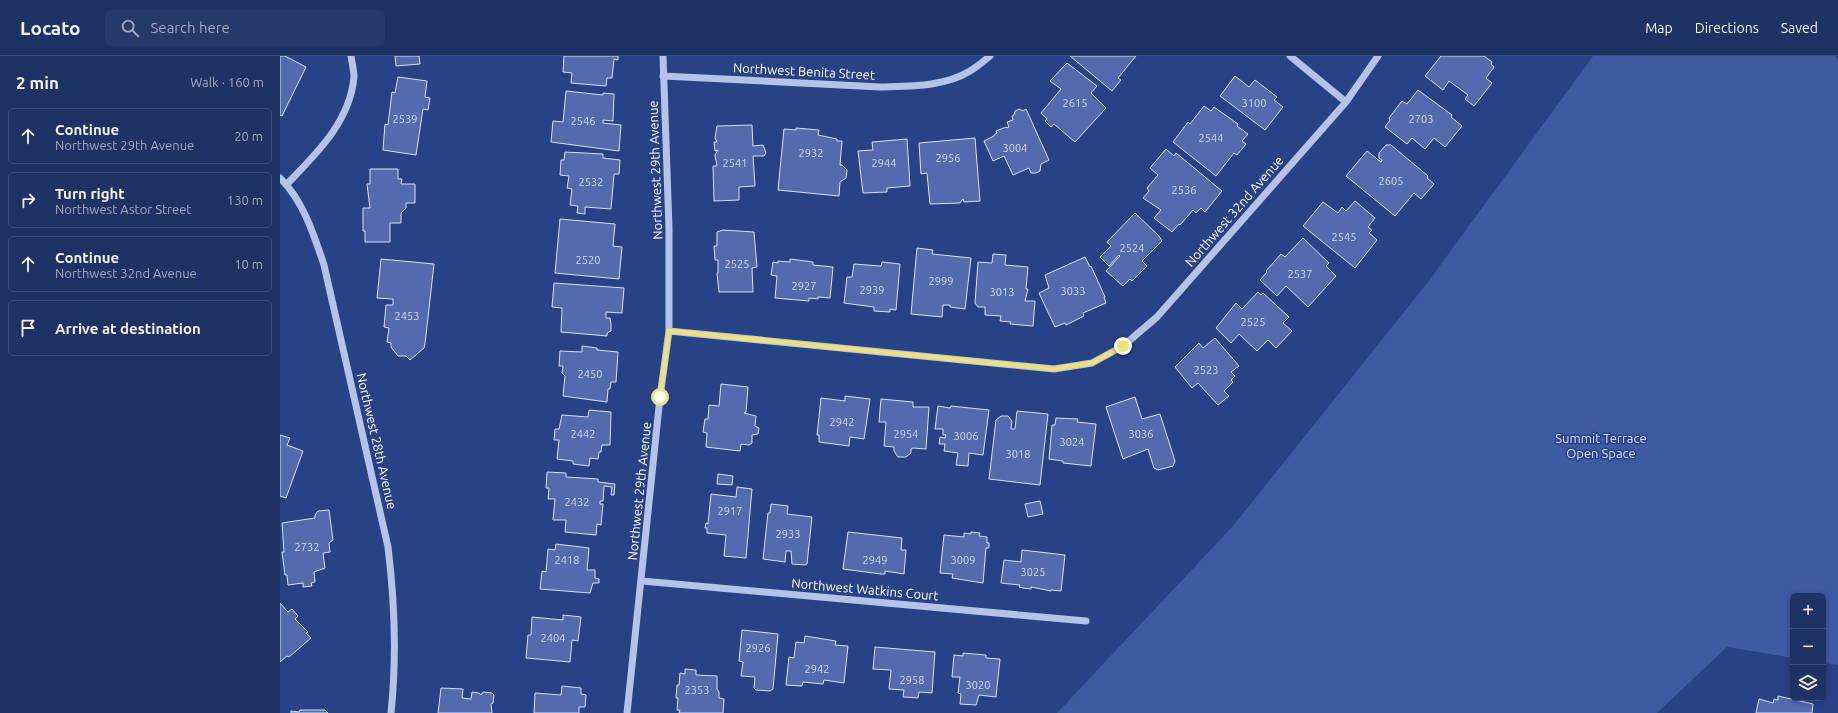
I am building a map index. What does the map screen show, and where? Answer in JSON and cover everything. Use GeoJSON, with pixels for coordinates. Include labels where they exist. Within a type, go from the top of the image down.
{"type":"FeatureCollection","features":[{"type":"Feature","properties":{"kind":"street"},"geometry":{"type":"LineString","coordinates":[[286,184],[322,148],[346,112],[354,77],[351,56]]}},
{"type":"Feature","properties":{"kind":"street","name":"Northwest 29th Avenue"},"geometry":{"type":"LineString","coordinates":[[627,713],[642,581],[660,397],[669,331],[669,228],[663,56]]}},
{"type":"Feature","properties":{"kind":"street","name":"Northwest Benita Street"},"geometry":{"type":"LineString","coordinates":[[663,76],[880,87],[910,86],[943,82],[970,71],[990,56]]}},
{"type":"Feature","properties":{"kind":"street"},"geometry":{"type":"LineString","coordinates":[[1290,56],[1346,102]]}},
{"type":"Feature","properties":{"kind":"street","name":"Northwest 32nd Avenue"},"geometry":{"type":"LineString","coordinates":[[669,331],[1054,369],[1092,363],[1123,346],[1157,317],[1346,102],[1378,56]]}},
{"type":"Feature","properties":{"kind":"street","name":"Northwest 28th Avenue"},"geometry":{"type":"LineString","coordinates":[[280,178],[286,184],[304,214],[316,239],[324,265],[388,547],[394,589],[396,634],[395,671],[391,713]]}},
{"type":"Feature","properties":{"kind":"street","name":"Northwest Watkins Court"},"geometry":{"type":"LineString","coordinates":[[642,581],[1086,620]]}},
{"type":"Feature","properties":{"kind":"green space","name":"Summit Terrace Open Space"},"geometry":{"type":"Polygon","coordinates":[[[1593,56],[1835,56],[1838,60],[1838,665],[1826,663],[1826,593],[1790,593],[1790,658],[1727,647],[1657,713],[1057,713],[1233,526],[1428,282],[1593,56]]]}},
{"type":"Feature","properties":{"kind":"building"},"geometry":{"type":"Polygon","coordinates":[[[280,56],[285,56],[306,67],[282,116],[280,115],[280,56]]]}},
{"type":"Feature","properties":{"kind":"building"},"geometry":{"type":"Polygon","coordinates":[[[395,56],[419,56],[420,64],[396,66],[395,56]]]}},
{"type":"Feature","properties":{"kind":"building"},"geometry":{"type":"Polygon","coordinates":[[[564,56],[618,56],[618,60],[614,59],[612,78],[607,78],[606,86],[571,83],[572,73],[563,72],[564,56]]]}},
{"type":"Feature","properties":{"kind":"building"},"geometry":{"type":"Polygon","coordinates":[[[1070,56],[1136,56],[1118,78],[1121,80],[1112,91],[1070,56]]]}},
{"type":"Feature","properties":{"kind":"building"},"geometry":{"type":"Polygon","coordinates":[[[1441,56],[1484,56],[1492,62],[1491,64],[1494,67],[1486,78],[1492,83],[1474,106],[1465,99],[1468,95],[1449,81],[1443,90],[1425,76],[1441,56]]]}},
{"type":"Feature","properties":{"kind":"building"},"geometry":{"type":"Polygon","coordinates":[[[1067,63],[1097,86],[1091,93],[1106,108],[1075,142],[1054,124],[1051,127],[1045,121],[1047,119],[1041,113],[1061,89],[1050,81],[1067,63]]]}},
{"type":"Feature","properties":{"kind":"building"},"geometry":{"type":"Polygon","coordinates":[[[1235,76],[1249,87],[1255,80],[1277,97],[1274,100],[1283,107],[1265,130],[1220,96],[1235,76]]]}},
{"type":"Feature","properties":{"kind":"building"},"geometry":{"type":"Polygon","coordinates":[[[398,77],[427,81],[425,97],[430,98],[428,110],[423,109],[416,155],[383,150],[385,124],[388,125],[392,92],[395,93],[398,77]]]}},
{"type":"Feature","properties":{"kind":"building"},"geometry":{"type":"Polygon","coordinates":[[[1418,90],[1452,115],[1451,117],[1462,126],[1445,147],[1434,138],[1425,149],[1412,138],[1407,144],[1385,127],[1390,120],[1389,118],[1402,101],[1407,104],[1418,90]]]}},
{"type":"Feature","properties":{"kind":"building"},"geometry":{"type":"Polygon","coordinates":[[[566,91],[603,95],[603,93],[614,94],[613,121],[603,120],[603,123],[621,125],[619,151],[551,142],[553,121],[563,122],[566,91]]]}},
{"type":"Feature","properties":{"kind":"building"},"geometry":{"type":"Polygon","coordinates":[[[1204,106],[1211,111],[1214,107],[1238,124],[1237,126],[1248,134],[1242,141],[1246,144],[1237,155],[1234,153],[1216,176],[1173,142],[1188,122],[1190,124],[1204,106]]]}},
{"type":"Feature","properties":{"kind":"building"},"geometry":{"type":"Polygon","coordinates":[[[1020,109],[1023,111],[1026,109],[1049,160],[1041,164],[1040,171],[1036,173],[1031,173],[1029,168],[1013,175],[1004,156],[993,161],[984,141],[994,136],[997,133],[996,131],[1009,127],[1007,122],[1013,120],[1012,116],[1014,115],[1015,111],[1020,109]]]}},
{"type":"Feature","properties":{"kind":"building"},"geometry":{"type":"Polygon","coordinates":[[[752,125],[753,146],[763,145],[766,153],[764,156],[753,156],[755,186],[739,187],[739,200],[714,201],[713,166],[717,166],[715,155],[718,150],[715,151],[714,142],[717,142],[715,138],[717,126],[752,125]]]}},
{"type":"Feature","properties":{"kind":"building"},"geometry":{"type":"Polygon","coordinates":[[[796,128],[819,130],[818,135],[837,139],[837,141],[842,141],[840,165],[847,170],[846,178],[840,182],[839,196],[778,190],[784,129],[796,130],[796,128]]]}},
{"type":"Feature","properties":{"kind":"building"},"geometry":{"type":"Polygon","coordinates":[[[975,138],[980,201],[964,202],[963,199],[960,203],[930,204],[927,173],[921,174],[919,143],[975,138]]]}},
{"type":"Feature","properties":{"kind":"building"},"geometry":{"type":"Polygon","coordinates":[[[907,139],[910,186],[887,188],[887,192],[863,193],[858,151],[873,150],[872,142],[907,139]]]}},
{"type":"Feature","properties":{"kind":"building"},"geometry":{"type":"Polygon","coordinates":[[[1386,145],[1391,145],[1428,176],[1427,178],[1434,184],[1421,199],[1414,193],[1395,216],[1346,176],[1367,151],[1381,162],[1382,160],[1379,158],[1379,153],[1386,145]]]}},
{"type":"Feature","properties":{"kind":"building"},"geometry":{"type":"Polygon","coordinates":[[[1166,149],[1174,156],[1176,153],[1222,191],[1205,212],[1201,208],[1196,213],[1193,210],[1172,232],[1154,218],[1161,210],[1143,198],[1149,191],[1147,188],[1158,175],[1150,168],[1166,149]]]}},
{"type":"Feature","properties":{"kind":"building"},"geometry":{"type":"Polygon","coordinates":[[[565,152],[603,154],[603,158],[620,160],[619,174],[614,174],[611,209],[585,207],[585,214],[577,213],[578,206],[570,205],[572,189],[567,188],[569,176],[560,175],[561,160],[564,160],[565,152]]]}},
{"type":"Feature","properties":{"kind":"building"},"geometry":{"type":"Polygon","coordinates":[[[370,169],[398,169],[398,179],[402,179],[401,184],[415,184],[415,203],[406,203],[406,208],[401,213],[401,223],[390,223],[390,242],[365,242],[365,231],[363,231],[363,208],[370,208],[367,184],[370,184],[370,169]]]}},
{"type":"Feature","properties":{"kind":"building"},"geometry":{"type":"Polygon","coordinates":[[[1355,201],[1375,218],[1368,227],[1372,230],[1369,233],[1377,240],[1355,268],[1303,226],[1323,202],[1338,213],[1342,207],[1346,211],[1355,201]]]}},
{"type":"Feature","properties":{"kind":"building"},"geometry":{"type":"Polygon","coordinates":[[[1135,213],[1159,236],[1162,241],[1142,261],[1147,266],[1132,281],[1130,279],[1123,286],[1106,271],[1120,256],[1119,255],[1109,266],[1100,257],[1111,246],[1107,242],[1135,213]]]}},
{"type":"Feature","properties":{"kind":"building"},"geometry":{"type":"Polygon","coordinates":[[[560,219],[615,224],[613,246],[622,247],[619,279],[555,273],[560,219]]]}},
{"type":"Feature","properties":{"kind":"building"},"geometry":{"type":"Polygon","coordinates":[[[723,230],[754,232],[757,267],[752,268],[753,292],[719,292],[717,273],[718,260],[715,260],[714,246],[717,246],[717,232],[723,230]]]}},
{"type":"Feature","properties":{"kind":"building"},"geometry":{"type":"Polygon","coordinates":[[[1303,238],[1329,263],[1326,266],[1336,276],[1308,307],[1286,286],[1277,296],[1260,280],[1281,254],[1285,257],[1303,238]]]}},
{"type":"Feature","properties":{"kind":"building"},"geometry":{"type":"Polygon","coordinates":[[[917,248],[933,250],[932,254],[971,258],[965,309],[950,307],[950,305],[943,305],[942,317],[911,314],[917,248]]]}},
{"type":"Feature","properties":{"kind":"building"},"geometry":{"type":"Polygon","coordinates":[[[993,254],[1006,255],[1005,265],[1028,267],[1026,289],[1028,289],[1025,301],[1035,301],[1033,326],[1010,324],[1011,322],[1000,321],[1001,316],[985,315],[985,307],[978,307],[975,303],[978,262],[992,263],[993,254]]]}},
{"type":"Feature","properties":{"kind":"building"},"geometry":{"type":"Polygon","coordinates":[[[1085,257],[1090,267],[1091,266],[1105,297],[1106,303],[1083,313],[1084,316],[1066,325],[1065,323],[1055,327],[1039,293],[1049,288],[1045,275],[1085,257]]]}},
{"type":"Feature","properties":{"kind":"building"},"geometry":{"type":"Polygon","coordinates":[[[381,259],[434,264],[424,348],[410,360],[406,356],[398,356],[391,347],[391,343],[387,342],[389,328],[384,327],[386,305],[393,305],[393,299],[377,298],[381,259]]]}},
{"type":"Feature","properties":{"kind":"building"},"geometry":{"type":"Polygon","coordinates":[[[790,259],[813,262],[813,265],[833,267],[830,298],[809,298],[809,301],[775,298],[777,276],[771,275],[773,262],[790,262],[790,259]]]}},
{"type":"Feature","properties":{"kind":"building"},"geometry":{"type":"Polygon","coordinates":[[[882,262],[900,264],[896,310],[890,309],[890,312],[874,311],[874,307],[844,303],[847,277],[852,277],[854,264],[881,266],[882,262]]]}},
{"type":"Feature","properties":{"kind":"building"},"geometry":{"type":"Polygon","coordinates":[[[554,283],[624,288],[622,313],[606,312],[606,318],[610,318],[611,324],[611,331],[607,333],[607,336],[561,332],[562,308],[552,307],[554,283]]]}},
{"type":"Feature","properties":{"kind":"building"},"geometry":{"type":"Polygon","coordinates":[[[1258,292],[1261,295],[1263,293],[1289,317],[1283,323],[1292,331],[1276,348],[1268,340],[1257,351],[1239,334],[1231,343],[1216,328],[1236,303],[1242,309],[1258,292]]]}},
{"type":"Feature","properties":{"kind":"building"},"geometry":{"type":"Polygon","coordinates":[[[1215,338],[1239,366],[1231,372],[1235,376],[1231,380],[1233,382],[1224,391],[1229,396],[1218,405],[1198,383],[1192,388],[1175,367],[1199,343],[1203,348],[1215,338]]]}},
{"type":"Feature","properties":{"kind":"building"},"geometry":{"type":"Polygon","coordinates":[[[582,346],[597,348],[597,350],[618,352],[616,382],[611,382],[610,389],[608,389],[607,402],[563,396],[565,376],[562,373],[563,366],[559,366],[560,351],[582,352],[582,346]]]}},
{"type":"Feature","properties":{"kind":"building"},"geometry":{"type":"Polygon","coordinates":[[[721,384],[748,387],[746,412],[744,413],[756,416],[755,426],[759,428],[758,434],[752,435],[752,443],[749,445],[741,444],[740,451],[706,447],[707,433],[703,432],[705,419],[708,419],[709,405],[719,406],[721,384]]]}},
{"type":"Feature","properties":{"kind":"building"},"geometry":{"type":"Polygon","coordinates":[[[845,396],[870,399],[864,439],[850,437],[849,446],[819,442],[819,435],[817,435],[821,398],[845,401],[845,396]]]}},
{"type":"Feature","properties":{"kind":"building"},"geometry":{"type":"Polygon","coordinates":[[[1135,397],[1142,419],[1160,414],[1175,461],[1173,466],[1158,470],[1154,468],[1148,449],[1123,459],[1106,407],[1135,397]]]}},
{"type":"Feature","properties":{"kind":"building"},"geometry":{"type":"Polygon","coordinates":[[[881,399],[913,402],[913,407],[929,407],[926,449],[913,448],[911,449],[911,453],[906,457],[898,457],[894,451],[894,447],[884,446],[886,422],[879,422],[881,399]]]}},
{"type":"Feature","properties":{"kind":"building"},"geometry":{"type":"Polygon","coordinates":[[[938,406],[989,410],[983,455],[969,453],[968,466],[956,465],[958,453],[944,451],[945,444],[939,444],[940,437],[945,438],[946,435],[943,435],[943,429],[935,429],[938,406]]]}},
{"type":"Feature","properties":{"kind":"building"},"geometry":{"type":"Polygon","coordinates":[[[589,410],[611,412],[610,445],[602,445],[598,459],[590,458],[589,466],[573,464],[573,461],[557,459],[559,440],[554,440],[555,429],[559,429],[562,415],[588,417],[589,410]]]}},
{"type":"Feature","properties":{"kind":"building"},"geometry":{"type":"Polygon","coordinates":[[[1017,411],[1048,414],[1040,485],[989,479],[996,420],[1001,416],[1008,416],[1012,421],[1011,429],[1015,429],[1017,411]]]}},
{"type":"Feature","properties":{"kind":"building"},"geometry":{"type":"Polygon","coordinates":[[[1056,418],[1078,419],[1077,422],[1096,424],[1091,466],[1063,463],[1063,461],[1049,459],[1052,425],[1055,425],[1056,418]]]}},
{"type":"Feature","properties":{"kind":"building"},"geometry":{"type":"Polygon","coordinates":[[[280,435],[290,438],[287,445],[303,451],[286,498],[280,496],[280,435]]]}},
{"type":"Feature","properties":{"kind":"building"},"geometry":{"type":"Polygon","coordinates":[[[547,472],[566,473],[566,477],[598,479],[598,482],[615,484],[614,495],[611,495],[612,487],[604,486],[603,501],[600,501],[600,504],[603,504],[601,525],[597,524],[596,535],[565,532],[566,520],[553,520],[555,499],[548,499],[549,488],[546,488],[547,472]]]}},
{"type":"Feature","properties":{"kind":"building"},"geometry":{"type":"Polygon","coordinates":[[[718,474],[733,476],[732,485],[717,484],[718,474]]]}},
{"type":"Feature","properties":{"kind":"building"},"geometry":{"type":"Polygon","coordinates":[[[737,487],[752,489],[746,558],[724,556],[726,535],[707,533],[707,528],[705,528],[706,523],[708,524],[711,494],[736,497],[737,487]]]}},
{"type":"Feature","properties":{"kind":"building"},"geometry":{"type":"Polygon","coordinates":[[[1040,501],[1043,514],[1028,517],[1025,504],[1040,501]]]}},
{"type":"Feature","properties":{"kind":"building"},"geometry":{"type":"Polygon","coordinates":[[[771,504],[788,506],[787,514],[812,517],[807,564],[792,564],[791,551],[786,551],[785,562],[763,559],[768,513],[770,513],[771,504]]]}},
{"type":"Feature","properties":{"kind":"building"},"geometry":{"type":"Polygon","coordinates":[[[329,510],[333,540],[329,543],[330,552],[323,553],[325,568],[314,572],[315,582],[311,583],[312,586],[303,587],[303,583],[288,585],[282,552],[284,552],[282,523],[315,518],[318,511],[329,510]]]}},
{"type":"Feature","properties":{"kind":"building"},"geometry":{"type":"Polygon","coordinates":[[[848,532],[902,538],[901,550],[906,550],[904,574],[885,571],[885,574],[881,574],[843,569],[848,532]]]}},
{"type":"Feature","properties":{"kind":"building"},"geometry":{"type":"Polygon","coordinates":[[[971,532],[980,533],[979,536],[987,537],[987,543],[989,543],[989,548],[986,548],[983,583],[952,578],[953,574],[940,573],[944,535],[964,537],[964,533],[971,534],[971,532]]]}},
{"type":"Feature","properties":{"kind":"building"},"geometry":{"type":"Polygon","coordinates":[[[556,544],[589,548],[587,570],[595,570],[595,578],[599,579],[599,583],[593,583],[590,593],[540,589],[542,571],[546,572],[548,549],[555,550],[556,544]]]}},
{"type":"Feature","properties":{"kind":"building"},"geometry":{"type":"Polygon","coordinates":[[[1022,550],[1065,555],[1061,591],[1051,591],[1031,587],[1031,589],[1023,588],[1019,587],[1020,585],[1001,583],[1004,560],[1021,562],[1022,550]]]}},
{"type":"Feature","properties":{"kind":"building"},"geometry":{"type":"Polygon","coordinates":[[[280,603],[288,612],[292,609],[298,616],[295,619],[308,632],[306,633],[311,638],[289,657],[287,656],[280,662],[280,603]]]}},
{"type":"Feature","properties":{"kind":"building"},"geometry":{"type":"Polygon","coordinates":[[[563,615],[581,617],[578,641],[572,640],[570,662],[526,658],[528,635],[531,635],[532,617],[563,620],[563,615]]]}},
{"type":"Feature","properties":{"kind":"building"},"geometry":{"type":"Polygon","coordinates":[[[742,630],[778,634],[773,689],[770,691],[756,690],[754,688],[755,677],[741,676],[743,662],[739,661],[742,630]]]}},
{"type":"Feature","properties":{"kind":"building"},"geometry":{"type":"Polygon","coordinates":[[[805,636],[836,641],[835,645],[848,646],[844,683],[824,680],[823,684],[803,682],[802,686],[786,685],[789,657],[794,658],[796,642],[804,643],[805,636]]]}},
{"type":"Feature","properties":{"kind":"building"},"geometry":{"type":"Polygon","coordinates":[[[875,647],[935,652],[932,693],[919,692],[918,698],[903,697],[904,690],[889,689],[891,670],[873,669],[875,647]]]}},
{"type":"Feature","properties":{"kind":"building"},"geometry":{"type":"Polygon","coordinates":[[[963,653],[986,655],[986,658],[1000,659],[996,697],[979,695],[976,705],[960,704],[961,694],[958,693],[960,677],[952,677],[954,655],[963,656],[963,653]]]}},
{"type":"Feature","properties":{"kind":"building"},"geometry":{"type":"Polygon","coordinates":[[[685,669],[696,670],[696,675],[717,676],[719,698],[724,699],[723,713],[679,713],[680,710],[677,710],[678,698],[676,698],[677,685],[679,685],[680,673],[685,674],[685,669]]]}},
{"type":"Feature","properties":{"kind":"building"},"geometry":{"type":"Polygon","coordinates":[[[562,686],[581,688],[581,694],[586,695],[585,707],[579,707],[579,713],[534,713],[535,693],[561,695],[562,686]]]}},
{"type":"Feature","properties":{"kind":"building"},"geometry":{"type":"Polygon","coordinates":[[[441,688],[463,689],[462,698],[471,699],[472,692],[479,693],[481,695],[483,692],[492,693],[494,695],[493,703],[491,704],[492,713],[438,713],[441,688]]]}},
{"type":"Feature","properties":{"kind":"building"},"geometry":{"type":"Polygon","coordinates":[[[1778,696],[1790,699],[1790,701],[1800,701],[1813,704],[1812,713],[1756,713],[1759,699],[1773,703],[1774,699],[1778,700],[1778,696]]]}},
{"type":"Feature","properties":{"kind":"building"},"geometry":{"type":"Polygon","coordinates":[[[300,710],[325,710],[328,713],[291,713],[291,711],[299,712],[300,710]]]}},
{"type":"Feature","properties":{"kind":"route"},"geometry":{"type":"LineString","coordinates":[[660,397],[669,331],[1054,369],[1092,363],[1123,346]]}}]}
